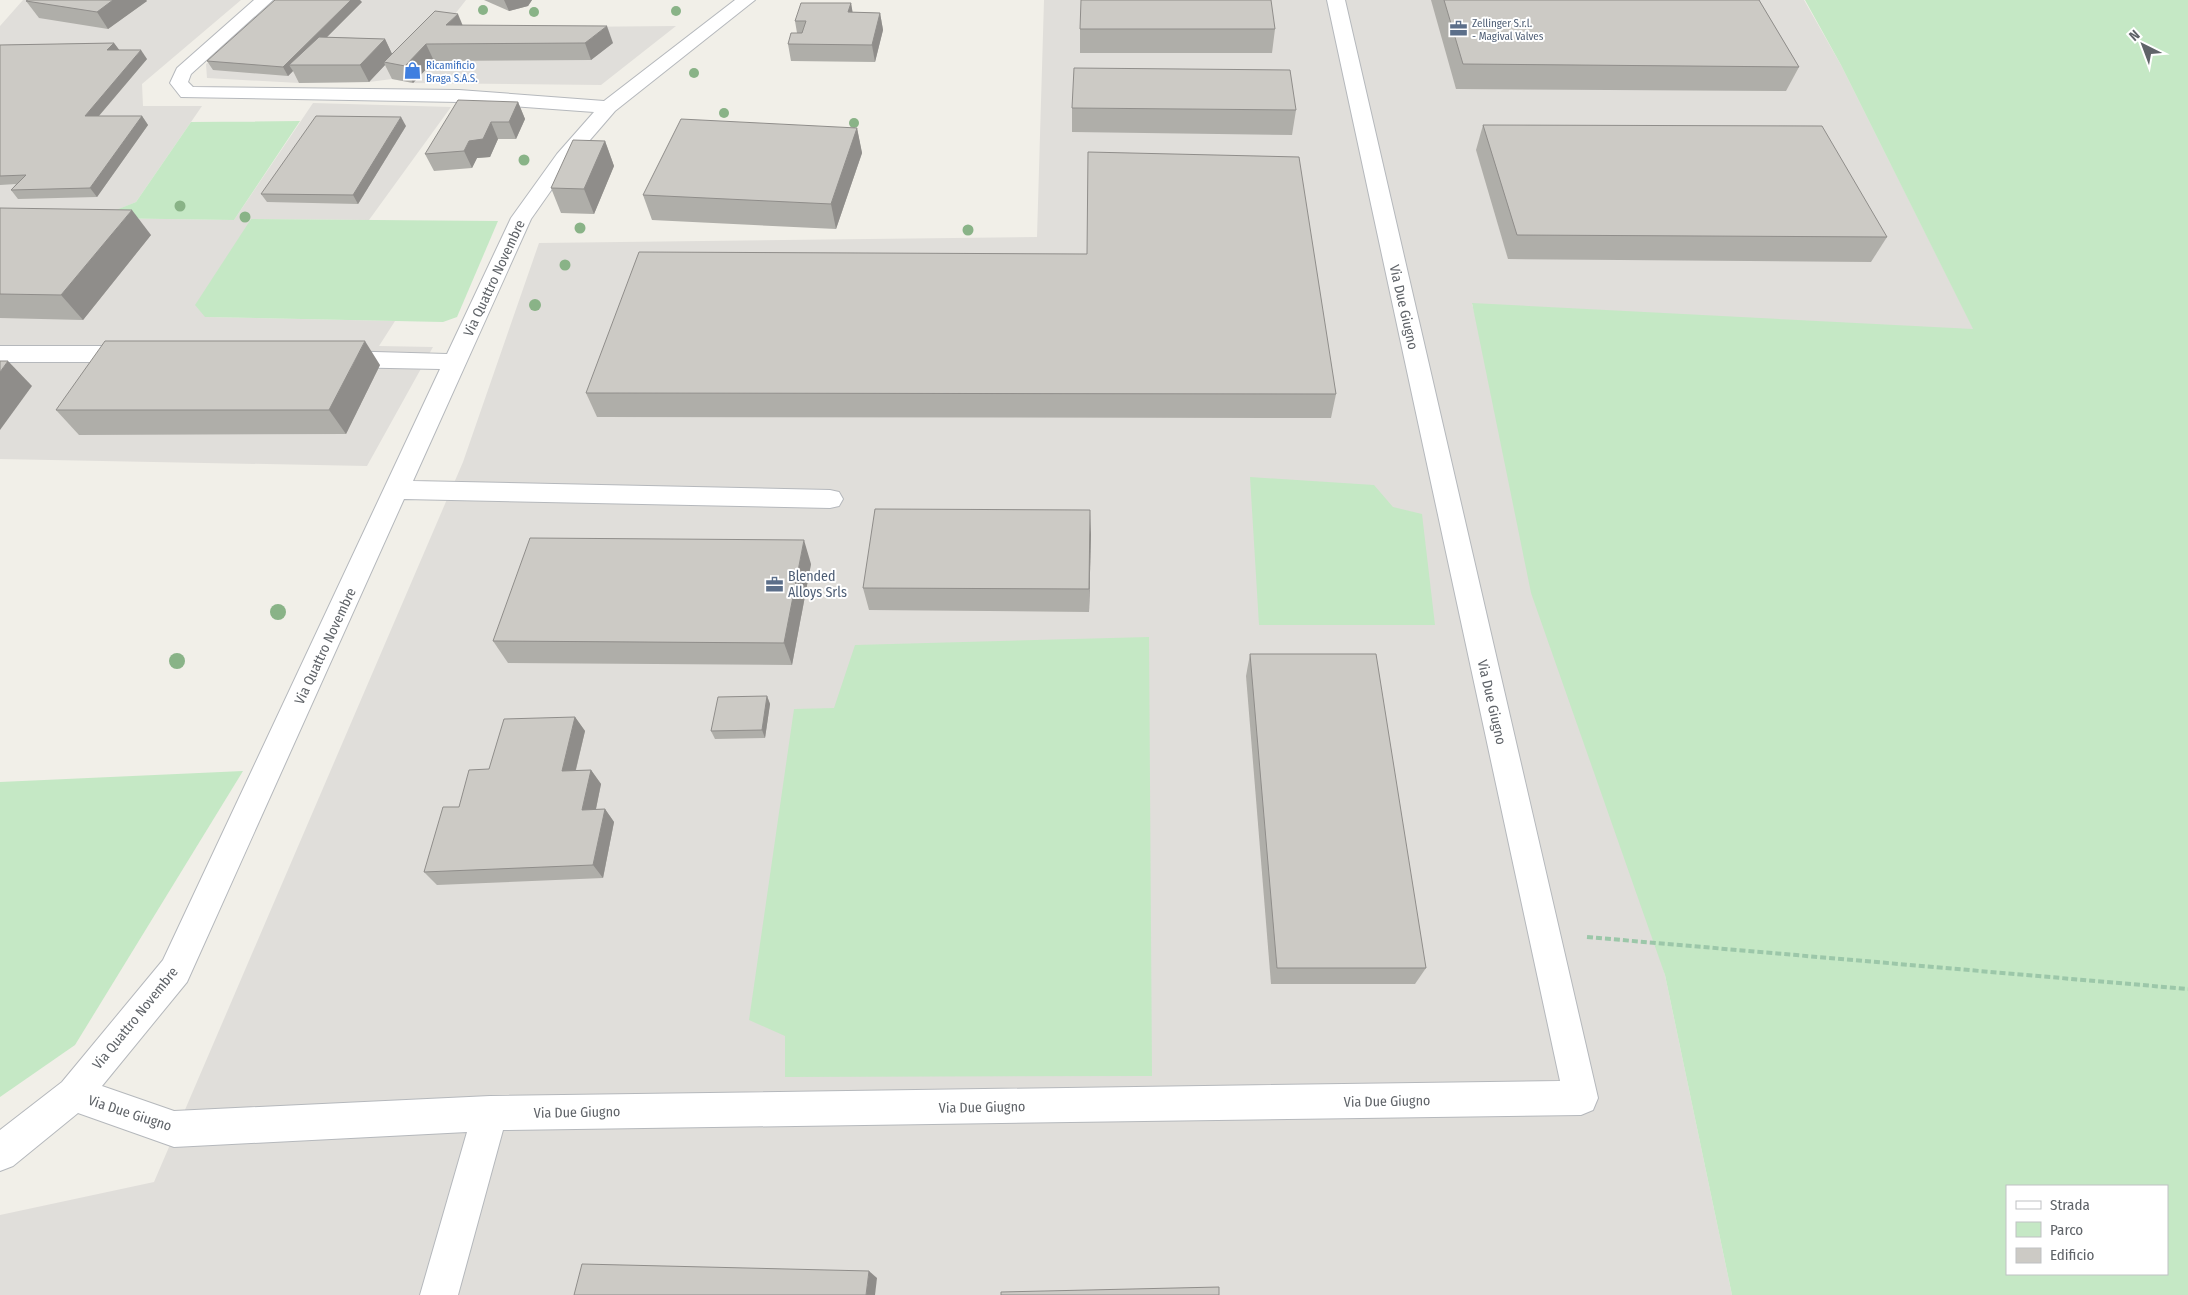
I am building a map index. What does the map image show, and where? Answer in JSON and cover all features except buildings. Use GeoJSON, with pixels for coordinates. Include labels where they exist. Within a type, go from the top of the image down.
{"type":"FeatureCollection","features":[{"type":"Feature","properties":{"kind":"street"},"geometry":{"type":"LineString","coordinates":[[264,0],[183,72],[179,83],[188,93],[459,96],[608,107]]}},
{"type":"Feature","properties":{"kind":"street","name":"Via Quattro Novembre"},"geometry":{"type":"LineString","coordinates":[[0,1153],[74,1094],[175,971],[520,218],[564,158],[608,107],[746,0]]}},
{"type":"Feature","properties":{"kind":"street","name":"Via Due Giugno"},"geometry":{"type":"LineString","coordinates":[[74,1094],[174,1129],[490,1113],[1581,1098],[1336,0]]}},
{"type":"Feature","properties":{"kind":"street"},"geometry":{"type":"LineString","coordinates":[[0,354],[158,355]]}},
{"type":"Feature","properties":{"kind":"street"},"geometry":{"type":"LineString","coordinates":[[97,377],[112,354]]}},
{"type":"Feature","properties":{"kind":"street"},"geometry":{"type":"LineString","coordinates":[[316,358],[455,362]]}},
{"type":"Feature","properties":{"kind":"street"},"geometry":{"type":"LineString","coordinates":[[397,490],[830,499]]}},
{"type":"Feature","properties":{"kind":"street"},"geometry":{"type":"LineString","coordinates":[[439,1295],[490,1113]]}},
{"type":"Feature","properties":{"kind":"path"},"geometry":{"type":"LineString","coordinates":[[1544,933],[2188,989]]}},
{"type":"Feature","properties":{"kind":"shaded area"},"geometry":{"type":"Polygon","coordinates":[[[23,0],[241,0],[142,84],[143,106],[202,106],[136,202],[98,218],[234,220],[313,103],[451,107],[369,220],[251,219],[205,317],[395,321],[379,346],[433,347],[367,466],[0,459],[0,26],[23,0]]]}},
{"type":"Feature","properties":{"kind":"shaded area"},"geometry":{"type":"Polygon","coordinates":[[[284,0],[466,0],[444,28],[676,26],[601,85],[413,83],[392,79],[369,82],[299,83],[207,78],[206,64],[284,0]]]}},
{"type":"Feature","properties":{"kind":"shaded area"},"geometry":{"type":"Polygon","coordinates":[[[1044,0],[1804,0],[1841,65],[1974,330],[1472,304],[1665,975],[1732,1295],[0,1295],[0,1215],[154,1182],[463,462],[539,243],[1037,237],[1044,0]]]}},
{"type":"Feature","properties":{"kind":"green space"},"geometry":{"type":"Polygon","coordinates":[[[1805,0],[2188,0],[2188,1295],[1732,1295],[1665,975],[1531,593],[1472,303],[1973,329],[1841,65],[1805,0]]]}},
{"type":"Feature","properties":{"kind":"green space"},"geometry":{"type":"Polygon","coordinates":[[[300,121],[234,220],[96,218],[136,202],[191,122],[300,121]]]}},
{"type":"Feature","properties":{"kind":"green space"},"geometry":{"type":"Polygon","coordinates":[[[251,219],[498,221],[457,317],[443,322],[205,317],[195,305],[251,219]]]}},
{"type":"Feature","properties":{"kind":"green space"},"geometry":{"type":"Polygon","coordinates":[[[1250,477],[1374,485],[1393,507],[1422,514],[1435,625],[1259,625],[1250,477]]]}},
{"type":"Feature","properties":{"kind":"green space"},"geometry":{"type":"Polygon","coordinates":[[[1149,637],[1152,1076],[785,1077],[785,1036],[749,1020],[794,709],[834,708],[855,645],[1149,637]]]}},
{"type":"Feature","properties":{"kind":"green space"},"geometry":{"type":"Polygon","coordinates":[[[243,771],[75,1045],[0,1097],[0,782],[243,771]]]}},
{"type":"Feature","properties":{"kind":"place","name":"Zellinger S.r.l. - Magival Valves"},"geometry":{"type":"Point","coordinates":[1458,29]}},
{"type":"Feature","properties":{"kind":"place","name":"Ricamificio Braga S.A.S."},"geometry":{"type":"Point","coordinates":[412,71]}},
{"type":"Feature","properties":{"kind":"place","name":"Blended Alloys Srls"},"geometry":{"type":"Point","coordinates":[774,584]}}]}
